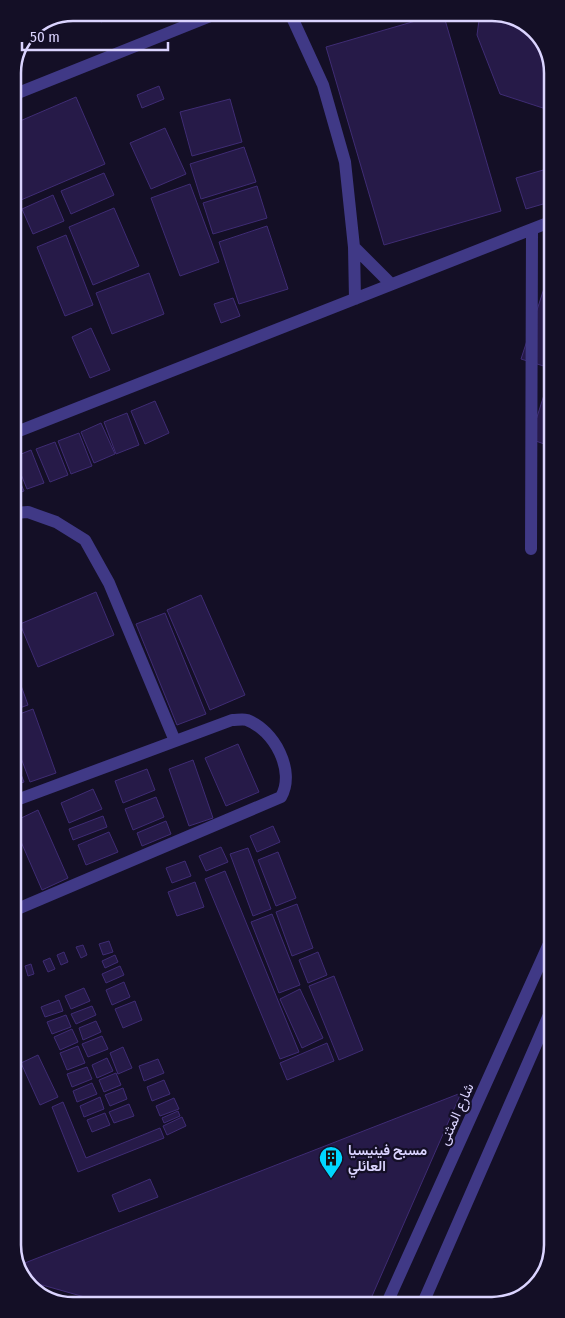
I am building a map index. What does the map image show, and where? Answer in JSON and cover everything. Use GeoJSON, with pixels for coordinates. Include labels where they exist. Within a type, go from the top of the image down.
{"type":"FeatureCollection","features":[{"type":"Feature","properties":{"kind":"street"},"geometry":{"type":"LineString","coordinates":[[21,92],[196,21]]}},
{"type":"Feature","properties":{"kind":"street"},"geometry":{"type":"LineString","coordinates":[[294,21],[323,85],[345,162],[354,247],[355,299]]}},
{"type":"Feature","properties":{"kind":"street"},"geometry":{"type":"LineString","coordinates":[[21,430],[544,224]]}},
{"type":"Feature","properties":{"kind":"street"},"geometry":{"type":"LineString","coordinates":[[531,549],[532,228]]}},
{"type":"Feature","properties":{"kind":"street"},"geometry":{"type":"LineString","coordinates":[[354,247],[391,284]]}},
{"type":"Feature","properties":{"kind":"street"},"geometry":{"type":"LineString","coordinates":[[21,512],[28,512],[56,522],[85,540],[109,583],[175,741]]}},
{"type":"Feature","properties":{"kind":"street"},"geometry":{"type":"LineString","coordinates":[[21,798],[232,720],[246,720],[263,729],[276,744],[286,776],[286,788],[280,797],[21,907]]}},
{"type":"Feature","properties":{"kind":"street","name":"شارع المثنى"},"geometry":{"type":"LineString","coordinates":[[390,1297],[544,955]]}},
{"type":"Feature","properties":{"kind":"street"},"geometry":{"type":"LineString","coordinates":[[427,1297],[544,1026]]}},
{"type":"Feature","properties":{"kind":"building"},"geometry":{"type":"Polygon","coordinates":[[[415,21],[445,21],[501,211],[384,245],[326,47],[415,21]]]}},
{"type":"Feature","properties":{"kind":"building"},"geometry":{"type":"Polygon","coordinates":[[[479,21],[495,21],[518,28],[533,42],[543,63],[544,108],[500,94],[477,35],[479,21]]]}},
{"type":"Feature","properties":{"kind":"building"},"geometry":{"type":"Polygon","coordinates":[[[159,86],[164,99],[142,108],[137,95],[159,86]]]}},
{"type":"Feature","properties":{"kind":"building"},"geometry":{"type":"Polygon","coordinates":[[[76,97],[105,164],[21,200],[21,121],[76,97]]]}},
{"type":"Feature","properties":{"kind":"building"},"geometry":{"type":"Polygon","coordinates":[[[230,99],[242,142],[192,156],[180,112],[230,99]]]}},
{"type":"Feature","properties":{"kind":"building"},"geometry":{"type":"Polygon","coordinates":[[[165,128],[186,174],[151,189],[130,143],[165,128]]]}},
{"type":"Feature","properties":{"kind":"building"},"geometry":{"type":"Polygon","coordinates":[[[244,147],[256,182],[201,199],[190,164],[244,147]]]}},
{"type":"Feature","properties":{"kind":"building"},"geometry":{"type":"Polygon","coordinates":[[[544,170],[544,204],[526,209],[516,178],[544,170]]]}},
{"type":"Feature","properties":{"kind":"building"},"geometry":{"type":"Polygon","coordinates":[[[104,173],[114,195],[71,214],[61,191],[104,173]]]}},
{"type":"Feature","properties":{"kind":"building"},"geometry":{"type":"Polygon","coordinates":[[[190,184],[219,262],[180,276],[151,198],[190,184]]]}},
{"type":"Feature","properties":{"kind":"building"},"geometry":{"type":"Polygon","coordinates":[[[257,186],[267,218],[213,234],[203,203],[257,186]]]}},
{"type":"Feature","properties":{"kind":"building"},"geometry":{"type":"Polygon","coordinates":[[[53,195],[64,221],[33,234],[22,209],[53,195]]]}},
{"type":"Feature","properties":{"kind":"building"},"geometry":{"type":"Polygon","coordinates":[[[114,208],[139,266],[93,285],[69,227],[114,208]]]}},
{"type":"Feature","properties":{"kind":"building"},"geometry":{"type":"Polygon","coordinates":[[[267,226],[288,289],[239,304],[219,242],[267,226]]]}},
{"type":"Feature","properties":{"kind":"building"},"geometry":{"type":"Polygon","coordinates":[[[66,235],[93,305],[65,316],[37,247],[66,235]]]}},
{"type":"Feature","properties":{"kind":"building"},"geometry":{"type":"Polygon","coordinates":[[[149,273],[164,314],[112,334],[96,293],[149,273]]]}},
{"type":"Feature","properties":{"kind":"building"},"geometry":{"type":"Polygon","coordinates":[[[544,288],[544,366],[521,359],[544,288]]]}},
{"type":"Feature","properties":{"kind":"building"},"geometry":{"type":"Polygon","coordinates":[[[233,298],[240,316],[221,323],[214,304],[233,298]]]}},
{"type":"Feature","properties":{"kind":"building"},"geometry":{"type":"Polygon","coordinates":[[[91,328],[110,370],[90,378],[72,337],[91,328]]]}},
{"type":"Feature","properties":{"kind":"building"},"geometry":{"type":"Polygon","coordinates":[[[544,395],[544,444],[530,439],[544,395]]]}},
{"type":"Feature","properties":{"kind":"building"},"geometry":{"type":"Polygon","coordinates":[[[155,401],[169,433],[145,444],[131,411],[155,401]]]}},
{"type":"Feature","properties":{"kind":"building"},"geometry":{"type":"Polygon","coordinates":[[[127,413],[139,445],[116,454],[104,422],[127,413]]]}},
{"type":"Feature","properties":{"kind":"building"},"geometry":{"type":"Polygon","coordinates":[[[101,423],[115,454],[94,463],[81,432],[101,423]]]}},
{"type":"Feature","properties":{"kind":"building"},"geometry":{"type":"Polygon","coordinates":[[[79,433],[92,466],[71,474],[58,441],[79,433]]]}},
{"type":"Feature","properties":{"kind":"building"},"geometry":{"type":"Polygon","coordinates":[[[55,442],[68,475],[50,482],[36,449],[55,442]]]}},
{"type":"Feature","properties":{"kind":"building"},"geometry":{"type":"Polygon","coordinates":[[[31,450],[44,483],[27,489],[21,474],[21,454],[31,450]]]}},
{"type":"Feature","properties":{"kind":"building"},"geometry":{"type":"Polygon","coordinates":[[[96,592],[114,635],[38,667],[21,624],[96,592]]]}},
{"type":"Feature","properties":{"kind":"building"},"geometry":{"type":"Polygon","coordinates":[[[201,595],[245,695],[210,710],[167,610],[201,595]]]}},
{"type":"Feature","properties":{"kind":"building"},"geometry":{"type":"Polygon","coordinates":[[[165,613],[206,714],[177,725],[136,624],[165,613]]]}},
{"type":"Feature","properties":{"kind":"building"},"geometry":{"type":"Polygon","coordinates":[[[21,686],[28,705],[21,708],[21,686]]]}},
{"type":"Feature","properties":{"kind":"building"},"geometry":{"type":"Polygon","coordinates":[[[33,709],[56,773],[30,782],[21,758],[21,713],[33,709]]]}},
{"type":"Feature","properties":{"kind":"building"},"geometry":{"type":"Polygon","coordinates":[[[238,744],[259,792],[226,806],[205,758],[238,744]]]}},
{"type":"Feature","properties":{"kind":"building"},"geometry":{"type":"Polygon","coordinates":[[[193,760],[213,818],[189,826],[169,769],[193,760]]]}},
{"type":"Feature","properties":{"kind":"building"},"geometry":{"type":"Polygon","coordinates":[[[147,769],[155,790],[123,803],[115,781],[147,769]]]}},
{"type":"Feature","properties":{"kind":"building"},"geometry":{"type":"Polygon","coordinates":[[[93,789],[102,809],[69,823],[61,803],[93,789]]]}},
{"type":"Feature","properties":{"kind":"building"},"geometry":{"type":"Polygon","coordinates":[[[156,797],[164,817],[133,830],[125,809],[156,797]]]}},
{"type":"Feature","properties":{"kind":"building"},"geometry":{"type":"Polygon","coordinates":[[[38,810],[68,878],[42,890],[21,842],[21,818],[38,810]]]}},
{"type":"Feature","properties":{"kind":"building"},"geometry":{"type":"Polygon","coordinates":[[[103,816],[107,827],[73,840],[69,829],[103,816]]]}},
{"type":"Feature","properties":{"kind":"building"},"geometry":{"type":"Polygon","coordinates":[[[166,821],[171,834],[142,846],[137,833],[166,821]]]}},
{"type":"Feature","properties":{"kind":"building"},"geometry":{"type":"Polygon","coordinates":[[[273,826],[280,842],[257,852],[250,836],[273,826]]]}},
{"type":"Feature","properties":{"kind":"building"},"geometry":{"type":"Polygon","coordinates":[[[109,832],[118,852],[86,865],[78,845],[109,832]]]}},
{"type":"Feature","properties":{"kind":"building"},"geometry":{"type":"Polygon","coordinates":[[[221,847],[228,862],[206,871],[199,856],[221,847]]]}},
{"type":"Feature","properties":{"kind":"building"},"geometry":{"type":"Polygon","coordinates":[[[248,848],[271,909],[253,916],[230,854],[248,848]]]}},
{"type":"Feature","properties":{"kind":"building"},"geometry":{"type":"Polygon","coordinates":[[[278,852],[296,898],[276,906],[258,860],[278,852]]]}},
{"type":"Feature","properties":{"kind":"building"},"geometry":{"type":"Polygon","coordinates":[[[185,861],[191,876],[172,883],[166,868],[185,861]]]}},
{"type":"Feature","properties":{"kind":"building"},"geometry":{"type":"Polygon","coordinates":[[[225,871],[299,1052],[280,1059],[205,879],[225,871]]]}},
{"type":"Feature","properties":{"kind":"building"},"geometry":{"type":"Polygon","coordinates":[[[195,882],[204,907],[177,916],[168,892],[195,882]]]}},
{"type":"Feature","properties":{"kind":"building"},"geometry":{"type":"Polygon","coordinates":[[[297,904],[313,948],[292,956],[276,912],[297,904]]]}},
{"type":"Feature","properties":{"kind":"building"},"geometry":{"type":"Polygon","coordinates":[[[272,914],[300,985],[279,993],[251,922],[272,914]]]}},
{"type":"Feature","properties":{"kind":"building"},"geometry":{"type":"Polygon","coordinates":[[[109,941],[113,952],[103,955],[99,944],[109,941]]]}},
{"type":"Feature","properties":{"kind":"building"},"geometry":{"type":"Polygon","coordinates":[[[83,945],[87,955],[81,958],[76,947],[83,945]]]}},
{"type":"Feature","properties":{"kind":"building"},"geometry":{"type":"Polygon","coordinates":[[[64,952],[68,962],[61,965],[57,955],[64,952]]]}},
{"type":"Feature","properties":{"kind":"building"},"geometry":{"type":"Polygon","coordinates":[[[318,952],[327,975],[308,983],[299,960],[318,952]]]}},
{"type":"Feature","properties":{"kind":"building"},"geometry":{"type":"Polygon","coordinates":[[[115,955],[118,962],[105,968],[102,961],[115,955]]]}},
{"type":"Feature","properties":{"kind":"building"},"geometry":{"type":"Polygon","coordinates":[[[50,958],[55,969],[48,972],[43,961],[50,958]]]}},
{"type":"Feature","properties":{"kind":"building"},"geometry":{"type":"Polygon","coordinates":[[[31,964],[34,974],[28,976],[25,966],[31,964]]]}},
{"type":"Feature","properties":{"kind":"building"},"geometry":{"type":"Polygon","coordinates":[[[120,966],[124,975],[106,983],[102,974],[120,966]]]}},
{"type":"Feature","properties":{"kind":"building"},"geometry":{"type":"Polygon","coordinates":[[[334,976],[363,1050],[339,1060],[309,986],[334,976]]]}},
{"type":"Feature","properties":{"kind":"building"},"geometry":{"type":"Polygon","coordinates":[[[124,982],[130,997],[112,1005],[106,990],[124,982]]]}},
{"type":"Feature","properties":{"kind":"building"},"geometry":{"type":"Polygon","coordinates":[[[84,988],[90,1001],[71,1009],[65,996],[84,988]]]}},
{"type":"Feature","properties":{"kind":"building"},"geometry":{"type":"Polygon","coordinates":[[[300,989],[323,1038],[302,1048],[280,999],[300,989]]]}},
{"type":"Feature","properties":{"kind":"building"},"geometry":{"type":"Polygon","coordinates":[[[59,1000],[63,1011],[45,1017],[41,1007],[59,1000]]]}},
{"type":"Feature","properties":{"kind":"building"},"geometry":{"type":"Polygon","coordinates":[[[135,1001],[142,1020],[123,1028],[115,1009],[135,1001]]]}},
{"type":"Feature","properties":{"kind":"building"},"geometry":{"type":"Polygon","coordinates":[[[92,1006],[96,1015],[76,1024],[71,1014],[92,1006]]]}},
{"type":"Feature","properties":{"kind":"building"},"geometry":{"type":"Polygon","coordinates":[[[66,1015],[71,1027],[52,1034],[47,1022],[66,1015]]]}},
{"type":"Feature","properties":{"kind":"building"},"geometry":{"type":"Polygon","coordinates":[[[96,1021],[101,1032],[83,1040],[79,1028],[96,1021]]]}},
{"type":"Feature","properties":{"kind":"building"},"geometry":{"type":"Polygon","coordinates":[[[72,1029],[78,1042],[60,1050],[54,1037],[72,1029]]]}},
{"type":"Feature","properties":{"kind":"building"},"geometry":{"type":"Polygon","coordinates":[[[102,1036],[108,1049],[88,1057],[82,1044],[102,1036]]]}},
{"type":"Feature","properties":{"kind":"building"},"geometry":{"type":"Polygon","coordinates":[[[327,1043],[334,1061],[287,1080],[280,1063],[327,1043]]]}},
{"type":"Feature","properties":{"kind":"building"},"geometry":{"type":"Polygon","coordinates":[[[78,1046],[85,1063],[67,1070],[60,1053],[78,1046]]]}},
{"type":"Feature","properties":{"kind":"building"},"geometry":{"type":"Polygon","coordinates":[[[123,1047],[132,1068],[118,1074],[110,1053],[123,1047]]]}},
{"type":"Feature","properties":{"kind":"building"},"geometry":{"type":"Polygon","coordinates":[[[38,1055],[58,1097],[40,1105],[21,1063],[38,1055]]]}},
{"type":"Feature","properties":{"kind":"building"},"geometry":{"type":"Polygon","coordinates":[[[107,1058],[113,1071],[97,1078],[92,1065],[107,1058]]]}},
{"type":"Feature","properties":{"kind":"building"},"geometry":{"type":"Polygon","coordinates":[[[158,1059],[164,1073],[144,1081],[139,1066],[158,1059]]]}},
{"type":"Feature","properties":{"kind":"building"},"geometry":{"type":"Polygon","coordinates":[[[87,1067],[92,1079],[72,1087],[67,1074],[87,1067]]]}},
{"type":"Feature","properties":{"kind":"building"},"geometry":{"type":"Polygon","coordinates":[[[116,1073],[121,1085],[104,1092],[99,1080],[116,1073]]]}},
{"type":"Feature","properties":{"kind":"building"},"geometry":{"type":"Polygon","coordinates":[[[164,1080],[170,1094],[152,1101],[147,1087],[164,1080]]]}},
{"type":"Feature","properties":{"kind":"building"},"geometry":{"type":"Polygon","coordinates":[[[92,1083],[97,1094],[77,1102],[73,1091],[92,1083]]]}},
{"type":"Feature","properties":{"kind":"building"},"geometry":{"type":"Polygon","coordinates":[[[123,1088],[127,1099],[110,1106],[105,1095],[123,1088]]]}},
{"type":"Feature","properties":{"kind":"building","name":"مسبح فينيسيا العائلي"},"geometry":{"type":"Polygon","coordinates":[[[461,1093],[372,1297],[85,1297],[41,1285],[28,1271],[25,1263],[461,1093]]]}},
{"type":"Feature","properties":{"kind":"building"},"geometry":{"type":"Polygon","coordinates":[[[100,1097],[104,1109],[84,1117],[80,1106],[100,1097]]]}},
{"type":"Feature","properties":{"kind":"building"},"geometry":{"type":"Polygon","coordinates":[[[174,1098],[179,1109],[160,1116],[156,1106],[174,1098]]]}},
{"type":"Feature","properties":{"kind":"building"},"geometry":{"type":"Polygon","coordinates":[[[63,1102],[86,1158],[160,1128],[164,1138],[78,1172],[52,1107],[63,1102]]]}},
{"type":"Feature","properties":{"kind":"building"},"geometry":{"type":"Polygon","coordinates":[[[129,1104],[134,1116],[114,1123],[109,1112],[129,1104]]]}},
{"type":"Feature","properties":{"kind":"building"},"geometry":{"type":"Polygon","coordinates":[[[178,1111],[180,1116],[164,1123],[162,1118],[178,1111]]]}},
{"type":"Feature","properties":{"kind":"building"},"geometry":{"type":"Polygon","coordinates":[[[105,1113],[110,1125],[92,1132],[87,1120],[105,1113]]]}},
{"type":"Feature","properties":{"kind":"building"},"geometry":{"type":"Polygon","coordinates":[[[182,1117],[186,1126],[167,1135],[163,1126],[182,1117]]]}},
{"type":"Feature","properties":{"kind":"building"},"geometry":{"type":"Polygon","coordinates":[[[150,1179],[158,1197],[119,1212],[112,1195],[150,1179]]]}},
{"type":"Feature","properties":{"kind":"place","name":"مسبح فينيسيا العائلي"},"geometry":{"type":"Point","coordinates":[331,1179]}}]}
